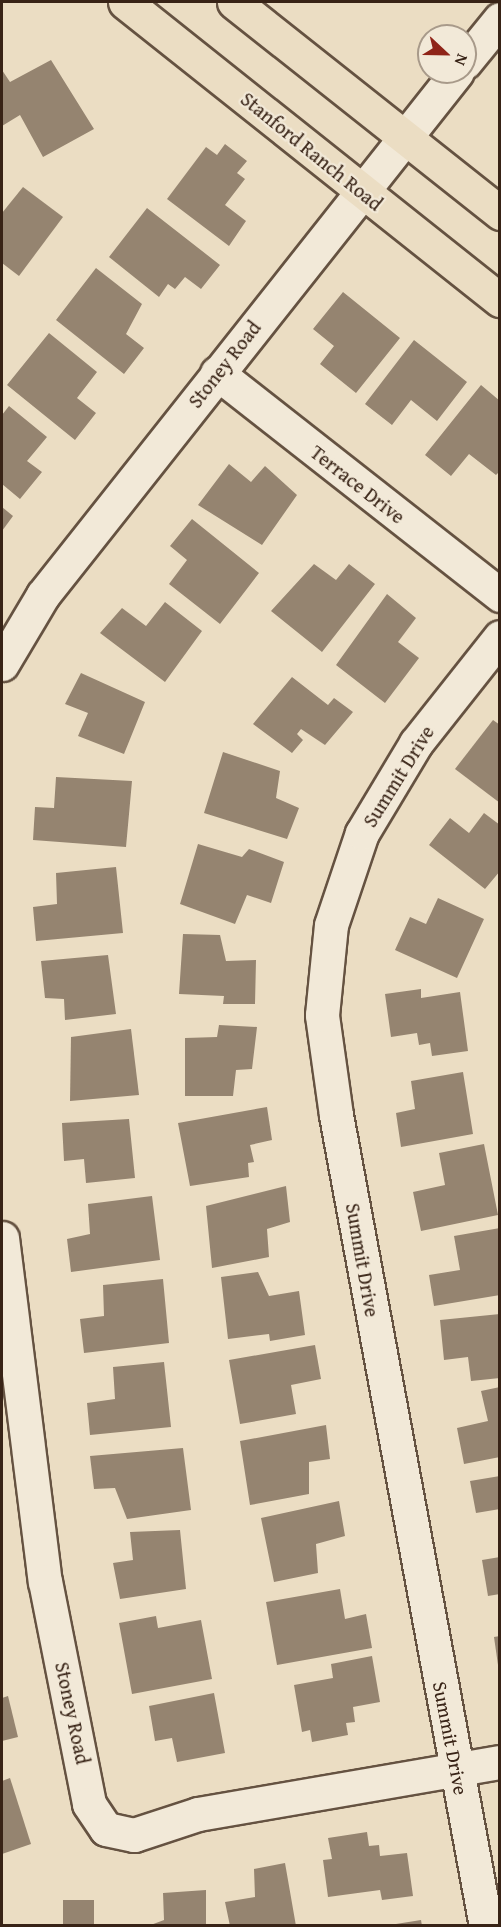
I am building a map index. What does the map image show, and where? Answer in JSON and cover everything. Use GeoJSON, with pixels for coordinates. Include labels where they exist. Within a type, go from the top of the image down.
{"type":"FeatureCollection","features":[{"type":"Feature","properties":{"kind":"main road","name":"Stanford Ranch Road"},"geometry":{"type":"LineString","coordinates":[[125,2],[500,300]]}},
{"type":"Feature","properties":{"kind":"main road"},"geometry":{"type":"LineString","coordinates":[[234,2],[500,213]]}},
{"type":"Feature","properties":{"kind":"street"},"geometry":{"type":"LineString","coordinates":[[477,47],[500,19]]}},
{"type":"Feature","properties":{"kind":"street","name":"Stoney Road"},"geometry":{"type":"LineString","coordinates":[[5,648],[217,373],[447,84]]}},
{"type":"Feature","properties":{"kind":"street","name":"Terrace Drive"},"geometry":{"type":"LineString","coordinates":[[217,373],[500,595]]}},
{"type":"Feature","properties":{"kind":"street","name":"Summit Drive"},"geometry":{"type":"LineString","coordinates":[[486,1926],[322,1015],[331,925],[362,834],[416,743],[500,637]]}},
{"type":"Feature","properties":{"kind":"street","name":"Stoney Road"},"geometry":{"type":"LineString","coordinates":[[2,1238],[45,1581],[89,1804],[97,1819],[106,1829],[134,1835],[198,1814],[500,1762]]}},
{"type":"Feature","properties":{"kind":"building"},"geometry":{"type":"Polygon","coordinates":[[[51,60],[94,129],[43,157],[20,115],[2,126],[2,70],[10,82],[51,60]]]}},
{"type":"Feature","properties":{"kind":"building"},"geometry":{"type":"Polygon","coordinates":[[[225,144],[247,161],[237,173],[245,179],[225,205],[246,221],[229,246],[167,199],[206,147],[217,155],[225,144]]]}},
{"type":"Feature","properties":{"kind":"building"},"geometry":{"type":"Polygon","coordinates":[[[23,187],[63,217],[19,276],[2,263],[2,213],[23,187]]]}},
{"type":"Feature","properties":{"kind":"building"},"geometry":{"type":"Polygon","coordinates":[[[147,208],[220,265],[201,289],[185,277],[175,289],[168,284],[159,297],[109,257],[147,208]]]}},
{"type":"Feature","properties":{"kind":"building"},"geometry":{"type":"Polygon","coordinates":[[[96,268],[142,304],[126,334],[144,348],[124,374],[56,320],[96,268]]]}},
{"type":"Feature","properties":{"kind":"building"},"geometry":{"type":"Polygon","coordinates":[[[343,292],[400,338],[356,393],[320,364],[334,346],[313,329],[343,292]]]}},
{"type":"Feature","properties":{"kind":"building"},"geometry":{"type":"Polygon","coordinates":[[[49,333],[97,372],[77,398],[96,413],[75,440],[7,385],[49,333]]]}},
{"type":"Feature","properties":{"kind":"building"},"geometry":{"type":"Polygon","coordinates":[[[414,340],[467,382],[437,421],[411,400],[392,425],[365,404],[414,340]]]}},
{"type":"Feature","properties":{"kind":"building"},"geometry":{"type":"Polygon","coordinates":[[[481,385],[500,401],[500,471],[496,475],[469,454],[451,476],[425,455],[481,385]]]}},
{"type":"Feature","properties":{"kind":"building"},"geometry":{"type":"Polygon","coordinates":[[[9,406],[47,437],[27,461],[42,472],[20,499],[2,484],[2,415],[9,406]]]}},
{"type":"Feature","properties":{"kind":"building"},"geometry":{"type":"Polygon","coordinates":[[[229,464],[251,482],[265,466],[297,495],[262,545],[198,505],[229,464]]]}},
{"type":"Feature","properties":{"kind":"building"},"geometry":{"type":"Polygon","coordinates":[[[2,507],[13,516],[2,531],[2,507]]]}},
{"type":"Feature","properties":{"kind":"building"},"geometry":{"type":"Polygon","coordinates":[[[192,519],[259,573],[220,624],[169,584],[187,560],[170,546],[192,519]]]}},
{"type":"Feature","properties":{"kind":"building"},"geometry":{"type":"Polygon","coordinates":[[[314,564],[336,580],[349,564],[375,584],[322,652],[271,611],[314,564]]]}},
{"type":"Feature","properties":{"kind":"building"},"geometry":{"type":"Polygon","coordinates":[[[387,594],[416,618],[398,642],[419,658],[385,703],[336,665],[387,594]]]}},
{"type":"Feature","properties":{"kind":"building"},"geometry":{"type":"Polygon","coordinates":[[[165,602],[202,631],[165,682],[100,633],[122,608],[146,626],[165,602]]]}},
{"type":"Feature","properties":{"kind":"building"},"geometry":{"type":"Polygon","coordinates":[[[81,673],[145,702],[124,754],[78,736],[88,713],[65,704],[81,673]]]}},
{"type":"Feature","properties":{"kind":"building"},"geometry":{"type":"Polygon","coordinates":[[[292,677],[328,705],[334,698],[353,712],[325,745],[301,729],[297,734],[303,740],[292,753],[253,724],[292,677]]]}},
{"type":"Feature","properties":{"kind":"building"},"geometry":{"type":"Polygon","coordinates":[[[493,720],[500,725],[500,803],[455,769],[493,720]]]}},
{"type":"Feature","properties":{"kind":"building"},"geometry":{"type":"Polygon","coordinates":[[[223,752],[280,771],[276,798],[299,808],[287,839],[204,813],[223,752]]]}},
{"type":"Feature","properties":{"kind":"building"},"geometry":{"type":"Polygon","coordinates":[[[56,777],[132,781],[126,847],[33,840],[35,807],[54,808],[56,777]]]}},
{"type":"Feature","properties":{"kind":"building"},"geometry":{"type":"Polygon","coordinates":[[[484,813],[500,825],[500,871],[485,889],[429,845],[450,818],[469,833],[484,813]]]}},
{"type":"Feature","properties":{"kind":"building"},"geometry":{"type":"Polygon","coordinates":[[[198,844],[242,857],[249,849],[284,862],[271,903],[247,895],[235,924],[180,904],[198,844]]]}},
{"type":"Feature","properties":{"kind":"building"},"geometry":{"type":"Polygon","coordinates":[[[116,867],[123,933],[36,941],[33,907],[57,904],[56,873],[116,867]]]}},
{"type":"Feature","properties":{"kind":"building"},"geometry":{"type":"Polygon","coordinates":[[[438,898],[484,919],[457,978],[395,950],[410,917],[426,924],[438,898]]]}},
{"type":"Feature","properties":{"kind":"building"},"geometry":{"type":"Polygon","coordinates":[[[183,934],[220,935],[226,961],[256,960],[255,1004],[223,1004],[224,996],[179,994],[183,934]]]}},
{"type":"Feature","properties":{"kind":"building"},"geometry":{"type":"Polygon","coordinates":[[[108,955],[116,1014],[65,1020],[64,999],[45,998],[41,961],[108,955]]]}},
{"type":"Feature","properties":{"kind":"building"},"geometry":{"type":"Polygon","coordinates":[[[421,989],[421,998],[460,992],[468,1051],[432,1056],[430,1043],[419,1045],[417,1033],[391,1037],[385,994],[421,989]]]}},
{"type":"Feature","properties":{"kind":"building"},"geometry":{"type":"Polygon","coordinates":[[[219,1025],[257,1027],[252,1069],[236,1070],[233,1096],[185,1096],[185,1038],[217,1037],[219,1025]]]}},
{"type":"Feature","properties":{"kind":"building"},"geometry":{"type":"Polygon","coordinates":[[[131,1029],[139,1095],[70,1101],[71,1037],[131,1029]]]}},
{"type":"Feature","properties":{"kind":"building"},"geometry":{"type":"Polygon","coordinates":[[[463,1072],[473,1134],[401,1147],[396,1113],[415,1109],[411,1081],[463,1072]]]}},
{"type":"Feature","properties":{"kind":"building"},"geometry":{"type":"Polygon","coordinates":[[[267,1107],[272,1140],[250,1145],[254,1162],[248,1163],[249,1177],[190,1186],[178,1123],[267,1107]]]}},
{"type":"Feature","properties":{"kind":"building"},"geometry":{"type":"Polygon","coordinates":[[[129,1119],[135,1178],[86,1183],[84,1159],[64,1161],[62,1123],[129,1119]]]}},
{"type":"Feature","properties":{"kind":"building"},"geometry":{"type":"Polygon","coordinates":[[[484,1144],[498,1215],[421,1231],[413,1192],[445,1185],[439,1153],[484,1144]]]}},
{"type":"Feature","properties":{"kind":"building"},"geometry":{"type":"Polygon","coordinates":[[[286,1186],[290,1222],[267,1229],[269,1257],[212,1268],[206,1206],[286,1186]]]}},
{"type":"Feature","properties":{"kind":"building"},"geometry":{"type":"Polygon","coordinates":[[[152,1196],[160,1260],[71,1272],[67,1239],[90,1234],[88,1204],[152,1196]]]}},
{"type":"Feature","properties":{"kind":"building"},"geometry":{"type":"Polygon","coordinates":[[[500,1228],[500,1295],[434,1306],[429,1275],[460,1270],[454,1236],[500,1228]]]}},
{"type":"Feature","properties":{"kind":"building"},"geometry":{"type":"Polygon","coordinates":[[[258,1272],[269,1296],[299,1291],[305,1335],[270,1341],[269,1334],[228,1339],[221,1277],[258,1272]]]}},
{"type":"Feature","properties":{"kind":"building"},"geometry":{"type":"Polygon","coordinates":[[[163,1279],[169,1343],[84,1353],[80,1319],[104,1316],[103,1285],[163,1279]]]}},
{"type":"Feature","properties":{"kind":"building"},"geometry":{"type":"Polygon","coordinates":[[[500,1314],[500,1378],[471,1381],[468,1357],[444,1360],[440,1320],[500,1314]]]}},
{"type":"Feature","properties":{"kind":"building"},"geometry":{"type":"Polygon","coordinates":[[[315,1345],[321,1379],[291,1385],[296,1414],[240,1424],[229,1360],[315,1345]]]}},
{"type":"Feature","properties":{"kind":"building"},"geometry":{"type":"Polygon","coordinates":[[[164,1362],[171,1427],[90,1435],[87,1403],[115,1399],[113,1367],[164,1362]]]}},
{"type":"Feature","properties":{"kind":"building"},"geometry":{"type":"Polygon","coordinates":[[[500,1387],[500,1457],[464,1464],[457,1428],[488,1421],[481,1391],[500,1387]]]}},
{"type":"Feature","properties":{"kind":"building"},"geometry":{"type":"Polygon","coordinates":[[[326,1425],[330,1459],[309,1462],[309,1494],[250,1505],[240,1441],[326,1425]]]}},
{"type":"Feature","properties":{"kind":"building"},"geometry":{"type":"Polygon","coordinates":[[[183,1448],[191,1510],[127,1519],[115,1488],[94,1489],[90,1456],[183,1448]]]}},
{"type":"Feature","properties":{"kind":"building"},"geometry":{"type":"Polygon","coordinates":[[[500,1476],[500,1509],[476,1513],[470,1481],[500,1476]]]}},
{"type":"Feature","properties":{"kind":"building"},"geometry":{"type":"Polygon","coordinates":[[[339,1501],[345,1536],[316,1544],[318,1573],[274,1582],[261,1518],[339,1501]]]}},
{"type":"Feature","properties":{"kind":"building"},"geometry":{"type":"Polygon","coordinates":[[[180,1530],[186,1589],[120,1599],[113,1563],[133,1560],[130,1532],[180,1530]]]}},
{"type":"Feature","properties":{"kind":"building"},"geometry":{"type":"Polygon","coordinates":[[[500,1557],[500,1594],[488,1596],[482,1560],[500,1557]]]}},
{"type":"Feature","properties":{"kind":"building"},"geometry":{"type":"Polygon","coordinates":[[[340,1589],[345,1619],[366,1614],[372,1648],[277,1665],[266,1602],[340,1589]]]}},
{"type":"Feature","properties":{"kind":"building"},"geometry":{"type":"Polygon","coordinates":[[[156,1616],[158,1628],[201,1620],[212,1679],[132,1694],[119,1623],[156,1616]]]}},
{"type":"Feature","properties":{"kind":"building"},"geometry":{"type":"Polygon","coordinates":[[[500,1636],[500,1665],[498,1665],[494,1637],[500,1636]]]}},
{"type":"Feature","properties":{"kind":"building"},"geometry":{"type":"Polygon","coordinates":[[[372,1656],[380,1702],[353,1707],[355,1722],[346,1723],[348,1735],[312,1742],[310,1730],[302,1732],[294,1685],[333,1678],[331,1664],[372,1656]]]}},
{"type":"Feature","properties":{"kind":"building"},"geometry":{"type":"Polygon","coordinates":[[[214,1693],[225,1753],[177,1762],[172,1738],[155,1741],[149,1706],[214,1693]]]}},
{"type":"Feature","properties":{"kind":"building"},"geometry":{"type":"Polygon","coordinates":[[[8,1696],[18,1737],[2,1741],[2,1698],[8,1696]]]}},
{"type":"Feature","properties":{"kind":"building"},"geometry":{"type":"Polygon","coordinates":[[[10,1778],[31,1844],[2,1854],[2,1781],[10,1778]]]}},
{"type":"Feature","properties":{"kind":"building"},"geometry":{"type":"Polygon","coordinates":[[[367,1832],[369,1846],[379,1845],[380,1856],[407,1853],[413,1896],[382,1900],[380,1890],[328,1897],[323,1860],[332,1859],[328,1838],[367,1832]]]}},
{"type":"Feature","properties":{"kind":"building"},"geometry":{"type":"Polygon","coordinates":[[[285,1863],[296,1926],[230,1926],[225,1902],[255,1897],[254,1869],[285,1863]]]}},
{"type":"Feature","properties":{"kind":"building"},"geometry":{"type":"Polygon","coordinates":[[[206,1890],[206,1926],[148,1926],[164,1920],[163,1893],[206,1890]]]}},
{"type":"Feature","properties":{"kind":"building"},"geometry":{"type":"Polygon","coordinates":[[[63,1900],[94,1900],[94,1926],[63,1926],[63,1900]]]}},
{"type":"Feature","properties":{"kind":"building"},"geometry":{"type":"Polygon","coordinates":[[[421,1920],[422,1926],[397,1926],[396,1924],[421,1920]]]}}]}
